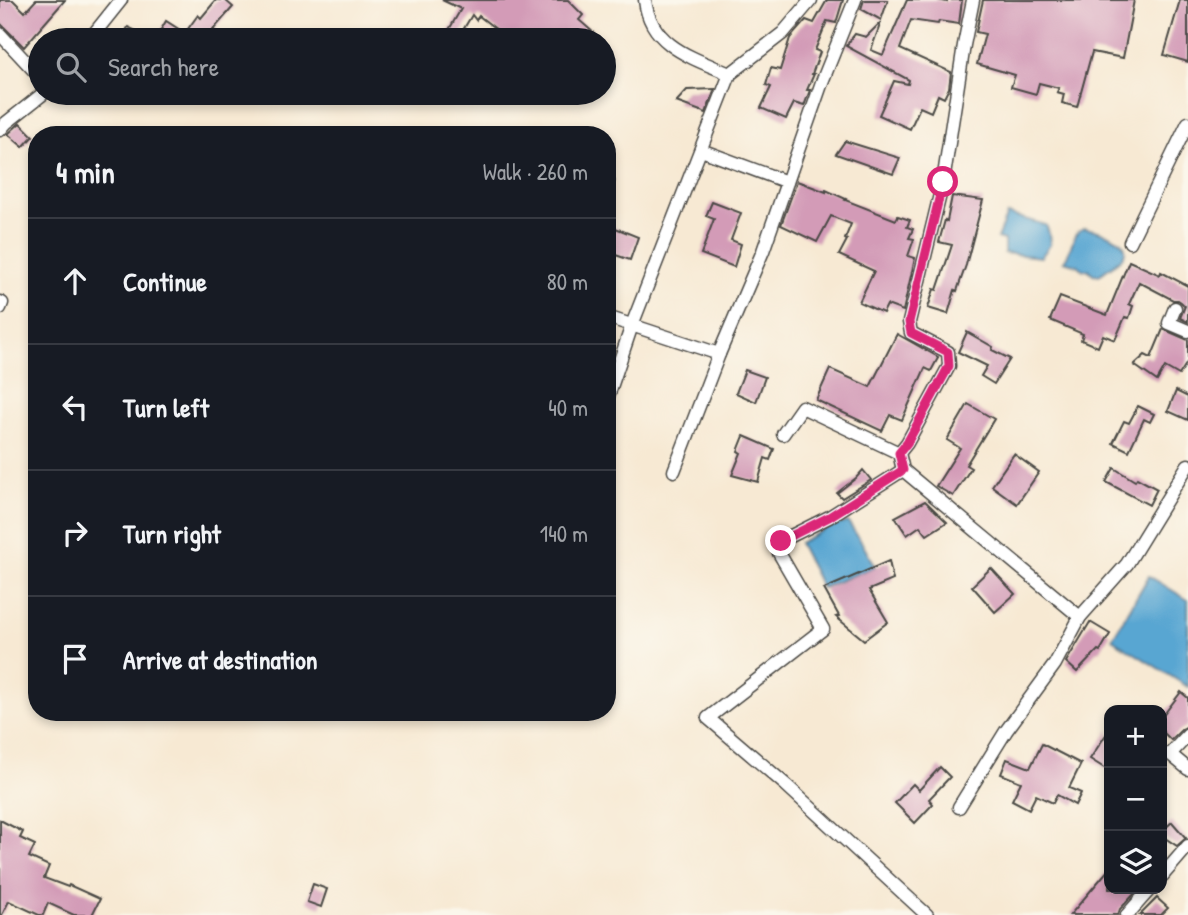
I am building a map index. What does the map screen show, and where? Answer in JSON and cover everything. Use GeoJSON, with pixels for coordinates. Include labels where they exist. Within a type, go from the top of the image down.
{"type":"FeatureCollection","features":[{"type":"Feature","properties":{"kind":"street"},"geometry":{"type":"LineString","coordinates":[[99,28],[121,0]]}},
{"type":"Feature","properties":{"kind":"street"},"geometry":{"type":"LineString","coordinates":[[645,0],[646,11],[657,32],[678,51],[730,74]]}},
{"type":"Feature","properties":{"kind":"street"},"geometry":{"type":"LineString","coordinates":[[616,373],[730,74],[783,33],[811,0]]}},
{"type":"Feature","properties":{"kind":"street"},"geometry":{"type":"LineString","coordinates":[[674,471],[719,354],[763,251],[822,82],[855,0]]}},
{"type":"Feature","properties":{"kind":"street"},"geometry":{"type":"LineString","coordinates":[[899,453],[949,366],[948,352],[911,333],[909,322],[943,182],[973,0]]}},
{"type":"Feature","properties":{"kind":"street"},"geometry":{"type":"LineString","coordinates":[[0,34],[28,65]]}},
{"type":"Feature","properties":{"kind":"street"},"geometry":{"type":"LineString","coordinates":[[0,130],[29,105]]}},
{"type":"Feature","properties":{"kind":"street"},"geometry":{"type":"LineString","coordinates":[[1130,242],[1188,123]]}},
{"type":"Feature","properties":{"kind":"street"},"geometry":{"type":"LineString","coordinates":[[701,150],[787,182]]}},
{"type":"Feature","properties":{"kind":"street"},"geometry":{"type":"LineString","coordinates":[[0,302],[0,308]]}},
{"type":"Feature","properties":{"kind":"street"},"geometry":{"type":"LineString","coordinates":[[1175,308],[1169,323],[1188,331]]}},
{"type":"Feature","properties":{"kind":"street"},"geometry":{"type":"LineString","coordinates":[[616,320],[719,354]]}},
{"type":"Feature","properties":{"kind":"street"},"geometry":{"type":"LineString","coordinates":[[783,434],[802,407],[899,453]]}},
{"type":"Feature","properties":{"kind":"street"},"geometry":{"type":"LineString","coordinates":[[899,453],[903,470],[1080,617]]}},
{"type":"Feature","properties":{"kind":"street"},"geometry":{"type":"LineString","coordinates":[[903,470],[829,517],[781,541],[779,553],[823,629],[708,718],[786,785],[927,915]]}},
{"type":"Feature","properties":{"kind":"street"},"geometry":{"type":"LineString","coordinates":[[959,807],[1006,731],[1055,664],[1080,617],[1127,564],[1187,471]]}},
{"type":"Feature","properties":{"kind":"street"},"geometry":{"type":"LineString","coordinates":[[1188,734],[1170,754],[1188,769]]}},
{"type":"Feature","properties":{"kind":"street"},"geometry":{"type":"LineString","coordinates":[[1167,870],[1188,846]]}},
{"type":"Feature","properties":{"kind":"street"},"geometry":{"type":"LineString","coordinates":[[1127,915],[1146,894]]}},
{"type":"Feature","properties":{"kind":"water"},"geometry":{"type":"Polygon","coordinates":[[[1007,214],[1046,225],[1050,245],[1041,257],[1004,253],[1004,240],[997,238],[1007,214]]]}},
{"type":"Feature","properties":{"kind":"water"},"geometry":{"type":"Polygon","coordinates":[[[1083,228],[1109,235],[1125,247],[1121,258],[1100,275],[1064,261],[1076,235],[1083,228]]]}},
{"type":"Feature","properties":{"kind":"water"},"geometry":{"type":"Polygon","coordinates":[[[848,522],[875,567],[822,588],[799,543],[829,527],[848,522]]]}},
{"type":"Feature","properties":{"kind":"water"},"geometry":{"type":"Polygon","coordinates":[[[1149,576],[1188,600],[1188,687],[1112,639],[1149,576]]]}},
{"type":"Feature","properties":{"kind":"building"},"geometry":{"type":"Polygon","coordinates":[[[0,0],[13,0],[25,12],[36,0],[65,0],[41,28],[28,28],[28,42],[24,47],[0,23],[0,0]]]}},
{"type":"Feature","properties":{"kind":"building"},"geometry":{"type":"Polygon","coordinates":[[[216,0],[225,0],[233,7],[215,28],[189,28],[198,15],[201,18],[216,0]]]}},
{"type":"Feature","properties":{"kind":"building"},"geometry":{"type":"Polygon","coordinates":[[[442,0],[568,0],[583,15],[579,20],[588,28],[495,28],[479,16],[476,20],[472,15],[464,28],[450,28],[461,9],[442,0]]]}},
{"type":"Feature","properties":{"kind":"building"},"geometry":{"type":"Polygon","coordinates":[[[827,0],[843,0],[836,23],[827,21],[815,50],[820,52],[804,106],[794,103],[786,119],[761,108],[771,87],[766,85],[771,68],[780,70],[790,38],[806,20],[814,23],[827,0]]]}},
{"type":"Feature","properties":{"kind":"building"},"geometry":{"type":"Polygon","coordinates":[[[864,0],[888,0],[881,20],[861,9],[864,0]]]}},
{"type":"Feature","properties":{"kind":"building"},"geometry":{"type":"Polygon","coordinates":[[[907,0],[962,0],[959,24],[911,20],[900,49],[951,72],[949,88],[944,98],[938,95],[931,112],[920,107],[910,129],[879,115],[894,81],[908,84],[909,80],[846,46],[855,34],[866,37],[881,22],[871,50],[883,55],[907,0]]]}},
{"type":"Feature","properties":{"kind":"building"},"geometry":{"type":"Polygon","coordinates":[[[983,0],[1134,0],[1123,58],[1092,52],[1077,107],[1062,103],[1064,94],[1057,92],[1059,88],[1039,83],[1036,94],[1011,87],[1015,75],[977,64],[985,34],[976,32],[983,0]]]}},
{"type":"Feature","properties":{"kind":"building"},"geometry":{"type":"Polygon","coordinates":[[[1180,0],[1188,0],[1188,62],[1164,55],[1180,0]]]}},
{"type":"Feature","properties":{"kind":"building"},"geometry":{"type":"Polygon","coordinates":[[[166,21],[177,28],[162,28],[166,21]]]}},
{"type":"Feature","properties":{"kind":"building"},"geometry":{"type":"Polygon","coordinates":[[[715,89],[706,113],[676,102],[687,90],[715,89]]]}},
{"type":"Feature","properties":{"kind":"building"},"geometry":{"type":"Polygon","coordinates":[[[20,123],[28,131],[28,142],[23,147],[8,134],[20,123]]]}},
{"type":"Feature","properties":{"kind":"building"},"geometry":{"type":"Polygon","coordinates":[[[845,141],[900,158],[893,174],[836,154],[845,141]]]}},
{"type":"Feature","properties":{"kind":"building"},"geometry":{"type":"Polygon","coordinates":[[[797,181],[826,190],[896,220],[898,216],[910,220],[907,227],[913,229],[909,238],[914,239],[908,256],[915,258],[903,311],[887,305],[883,313],[859,302],[874,271],[839,255],[851,224],[831,216],[817,242],[781,225],[797,181]]]}},
{"type":"Feature","properties":{"kind":"building"},"geometry":{"type":"Polygon","coordinates":[[[952,196],[983,200],[966,265],[948,314],[928,308],[952,245],[939,242],[952,196]]]}},
{"type":"Feature","properties":{"kind":"building"},"geometry":{"type":"Polygon","coordinates":[[[712,202],[741,213],[731,240],[741,244],[734,267],[701,254],[714,219],[706,216],[712,202]]]}},
{"type":"Feature","properties":{"kind":"building"},"geometry":{"type":"Polygon","coordinates":[[[616,228],[638,237],[630,260],[616,255],[616,228]]]}},
{"type":"Feature","properties":{"kind":"building"},"geometry":{"type":"Polygon","coordinates":[[[1129,261],[1160,275],[1161,272],[1188,286],[1188,322],[1180,318],[1185,306],[1181,302],[1139,282],[1129,304],[1133,306],[1129,318],[1125,317],[1115,340],[1103,335],[1098,347],[1081,340],[1083,334],[1050,320],[1060,297],[1107,315],[1129,261]]]}},
{"type":"Feature","properties":{"kind":"building"},"geometry":{"type":"Polygon","coordinates":[[[1163,329],[1188,340],[1188,361],[1179,375],[1165,367],[1157,381],[1134,365],[1145,355],[1151,358],[1163,329]]]}},
{"type":"Feature","properties":{"kind":"building"},"geometry":{"type":"Polygon","coordinates":[[[967,332],[1010,359],[994,384],[981,376],[987,366],[958,352],[967,332]]]}},
{"type":"Feature","properties":{"kind":"building"},"geometry":{"type":"Polygon","coordinates":[[[897,334],[938,357],[931,371],[925,368],[902,420],[890,415],[882,431],[816,400],[830,369],[870,387],[897,334]]]}},
{"type":"Feature","properties":{"kind":"building"},"geometry":{"type":"Polygon","coordinates":[[[745,370],[765,377],[756,402],[736,393],[745,370]]]}},
{"type":"Feature","properties":{"kind":"building"},"geometry":{"type":"Polygon","coordinates":[[[1176,391],[1188,397],[1188,420],[1168,411],[1176,391]]]}},
{"type":"Feature","properties":{"kind":"building"},"geometry":{"type":"Polygon","coordinates":[[[968,404],[994,419],[966,465],[971,468],[953,496],[936,486],[960,448],[947,440],[968,404]]]}},
{"type":"Feature","properties":{"kind":"building"},"geometry":{"type":"Polygon","coordinates":[[[1138,406],[1154,414],[1150,422],[1144,419],[1129,451],[1113,443],[1124,421],[1129,423],[1138,406]]]}},
{"type":"Feature","properties":{"kind":"building"},"geometry":{"type":"Polygon","coordinates":[[[744,436],[774,449],[770,460],[765,458],[758,482],[732,475],[741,453],[738,451],[744,436]]]}},
{"type":"Feature","properties":{"kind":"building"},"geometry":{"type":"Polygon","coordinates":[[[1014,454],[1039,472],[1017,504],[992,486],[1014,454]]]}},
{"type":"Feature","properties":{"kind":"building"},"geometry":{"type":"Polygon","coordinates":[[[1114,468],[1135,481],[1137,478],[1157,489],[1149,505],[1106,482],[1114,468]]]}},
{"type":"Feature","properties":{"kind":"building"},"geometry":{"type":"Polygon","coordinates":[[[863,470],[871,480],[842,498],[837,493],[863,470]]]}},
{"type":"Feature","properties":{"kind":"building"},"geometry":{"type":"Polygon","coordinates":[[[925,501],[947,522],[927,535],[920,526],[907,535],[895,517],[925,501]]]}},
{"type":"Feature","properties":{"kind":"building"},"geometry":{"type":"Polygon","coordinates":[[[889,561],[893,580],[869,590],[888,622],[864,640],[836,617],[839,616],[824,589],[889,561]]]}},
{"type":"Feature","properties":{"kind":"building"},"geometry":{"type":"Polygon","coordinates":[[[991,568],[1015,594],[995,612],[972,586],[991,568]]]}},
{"type":"Feature","properties":{"kind":"building"},"geometry":{"type":"Polygon","coordinates":[[[1090,622],[1110,634],[1100,651],[1077,672],[1066,662],[1090,622]]]}},
{"type":"Feature","properties":{"kind":"building"},"geometry":{"type":"Polygon","coordinates":[[[1181,692],[1188,698],[1188,726],[1171,740],[1167,736],[1167,710],[1181,692]]]}},
{"type":"Feature","properties":{"kind":"building"},"geometry":{"type":"Polygon","coordinates":[[[1104,738],[1104,768],[1090,759],[1104,738]]]}},
{"type":"Feature","properties":{"kind":"building"},"geometry":{"type":"Polygon","coordinates":[[[1042,744],[1081,764],[1069,788],[1081,793],[1075,805],[1057,795],[1053,803],[1036,795],[1029,809],[1012,800],[1021,782],[1001,774],[1007,759],[1030,768],[1042,744]]]}},
{"type":"Feature","properties":{"kind":"building"},"geometry":{"type":"Polygon","coordinates":[[[940,767],[950,777],[929,799],[933,804],[915,823],[895,803],[913,784],[919,790],[940,767]]]}},
{"type":"Feature","properties":{"kind":"building"},"geometry":{"type":"Polygon","coordinates":[[[0,820],[23,832],[20,838],[35,845],[29,857],[49,866],[44,878],[68,887],[69,885],[100,899],[92,915],[74,915],[48,903],[43,915],[39,915],[9,901],[0,915],[0,820]]]}},
{"type":"Feature","properties":{"kind":"building"},"geometry":{"type":"Polygon","coordinates":[[[1172,822],[1186,838],[1177,846],[1167,839],[1167,826],[1172,822]]]}},
{"type":"Feature","properties":{"kind":"building"},"geometry":{"type":"Polygon","coordinates":[[[1104,875],[1104,894],[1134,894],[1118,915],[1070,915],[1104,875]]]}},
{"type":"Feature","properties":{"kind":"building"},"geometry":{"type":"Polygon","coordinates":[[[313,884],[327,889],[321,907],[307,902],[313,884]]]}},
{"type":"Feature","properties":{"kind":"building"},"geometry":{"type":"Polygon","coordinates":[[[1157,898],[1168,908],[1161,915],[1140,915],[1157,898]]]}},
{"type":"Feature","properties":{"kind":"route"},"geometry":{"type":"LineString","coordinates":[[781,541],[829,517],[903,470],[899,453],[949,366],[948,352],[911,333],[909,322],[943,182]]}}]}
